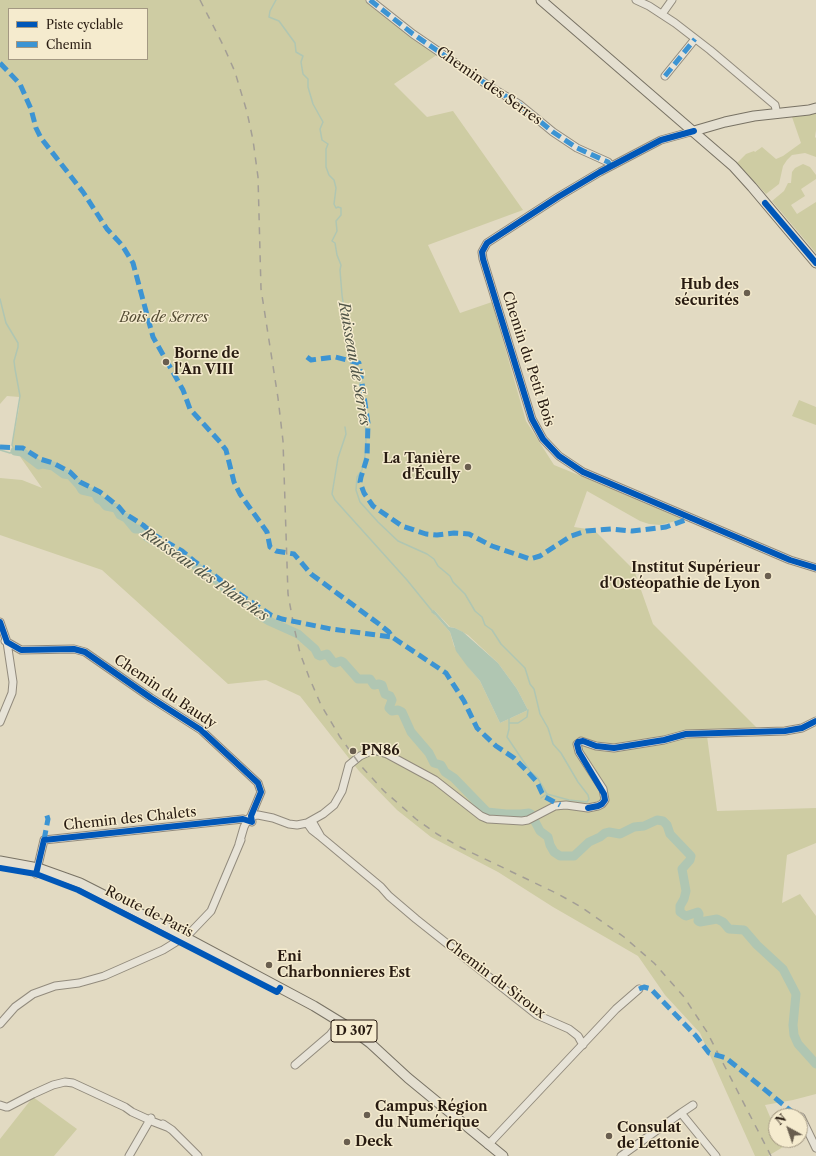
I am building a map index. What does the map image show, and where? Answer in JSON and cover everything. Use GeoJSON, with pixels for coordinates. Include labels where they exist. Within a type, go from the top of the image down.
{"type":"FeatureCollection","features":[{"type":"Feature","properties":{"kind":"main road"},"geometry":{"type":"LineString","coordinates":[[541,0],[650,95],[681,117],[740,174],[816,263]]}},
{"type":"Feature","properties":{"kind":"main road"},"geometry":{"type":"LineString","coordinates":[[694,131],[725,122],[754,116],[816,108]]}},
{"type":"Feature","properties":{"kind":"main road","name":"Route de Paris"},"geometry":{"type":"LineString","coordinates":[[0,861],[80,883],[152,919],[340,1022],[370,1043],[408,1078],[503,1156]]}},
{"type":"Feature","properties":{"kind":"street","name":"Chemin des Serres"},"geometry":{"type":"LineString","coordinates":[[370,0],[413,34],[489,86],[519,104],[553,132],[577,148],[608,162],[611,166]]}},
{"type":"Feature","properties":{"kind":"street"},"geometry":{"type":"LineString","coordinates":[[636,0],[662,14],[695,38],[776,105],[777,114]]}},
{"type":"Feature","properties":{"kind":"street"},"geometry":{"type":"LineString","coordinates":[[662,14],[672,0]]}},
{"type":"Feature","properties":{"kind":"street"},"geometry":{"type":"LineString","coordinates":[[665,76],[695,38]]}},
{"type":"Feature","properties":{"kind":"street","name":"Chemin du Petit Bois"},"geometry":{"type":"LineString","coordinates":[[694,131],[661,140],[611,166],[558,197],[491,240],[483,248],[483,260],[532,419],[540,436],[559,456],[583,472],[790,560],[816,568]]}},
{"type":"Feature","properties":{"kind":"street"},"geometry":{"type":"LineString","coordinates":[[0,622],[7,642],[13,682],[12,693],[0,722]]}},
{"type":"Feature","properties":{"kind":"street","name":"Chemin du Baudy"},"geometry":{"type":"LineString","coordinates":[[0,638],[21,650],[74,649],[85,652],[151,698],[201,730],[258,783],[261,792],[211,911],[189,934],[163,950],[104,976],[80,983],[55,986],[33,994],[15,1007],[0,1024]]}},
{"type":"Feature","properties":{"kind":"street"},"geometry":{"type":"LineString","coordinates":[[310,822],[331,808],[342,791],[347,768],[350,763],[363,754],[371,751],[386,754],[435,780],[481,816],[488,819],[522,821],[528,820],[560,805],[588,808],[598,806],[605,800],[600,784],[579,752],[578,742],[583,741],[596,746],[614,748],[664,740],[686,734],[790,730],[802,728],[816,721]]}},
{"type":"Feature","properties":{"kind":"street","name":"Chemin des Chalets"},"geometry":{"type":"LineString","coordinates":[[37,871],[44,840],[243,819],[297,824],[310,822]]}},
{"type":"Feature","properties":{"kind":"street","name":"Chemin du Siroux"},"geometry":{"type":"LineString","coordinates":[[310,822],[312,830],[381,887],[388,896],[419,922],[537,1016],[569,1029],[578,1036],[583,1044]]}},
{"type":"Feature","properties":{"kind":"street"},"geometry":{"type":"LineString","coordinates":[[488,1145],[616,1009],[639,989]]}},
{"type":"Feature","properties":{"kind":"street"},"geometry":{"type":"LineString","coordinates":[[295,1065],[330,1035],[340,1022]]}},
{"type":"Feature","properties":{"kind":"street"},"geometry":{"type":"LineString","coordinates":[[3,1106],[60,1083],[69,1082],[79,1085],[125,1107],[134,1109],[150,1119],[167,1126],[198,1156]]}},
{"type":"Feature","properties":{"kind":"street"},"geometry":{"type":"LineString","coordinates":[[620,1156],[693,1105]]}},
{"type":"Feature","properties":{"kind":"street"},"geometry":{"type":"LineString","coordinates":[[681,1113],[716,1156]]}},
{"type":"Feature","properties":{"kind":"street"},"geometry":{"type":"LineString","coordinates":[[129,1156],[150,1119]]}},
{"type":"Feature","properties":{"kind":"street"},"geometry":{"type":"LineString","coordinates":[[808,1131],[816,1148]]}},
{"type":"Feature","properties":{"kind":"green space","name":"Bois de Serres"},"geometry":{"type":"Polygon","coordinates":[[[0,0],[370,0],[441,52],[394,84],[427,117],[453,111],[523,210],[428,245],[460,313],[492,302],[526,421],[554,465],[685,518],[660,525],[649,524],[640,521],[587,491],[574,527],[594,530],[634,570],[653,624],[758,729],[707,736],[717,811],[816,808],[816,843],[787,855],[782,903],[800,894],[816,916],[816,1094],[765,1105],[768,1112],[768,1148],[781,1148],[768,1156],[755,1156],[700,1033],[665,995],[638,956],[553,907],[498,872],[431,837],[397,810],[359,771],[300,696],[266,680],[228,684],[102,570],[0,535],[0,478],[22,480],[42,488],[12,445],[20,397],[7,396],[0,404],[0,0]],[[434,610],[435,615],[450,632],[454,646],[480,681],[500,723],[528,710],[517,689],[498,663],[468,635],[450,627],[434,610]]]}},
{"type":"Feature","properties":{"kind":"green space"},"geometry":{"type":"Polygon","coordinates":[[[816,113],[816,157],[805,153],[792,155],[783,166],[779,184],[766,194],[737,163],[746,154],[755,152],[762,147],[776,159],[783,156],[801,143],[792,117],[816,113]]]}},
{"type":"Feature","properties":{"kind":"green space"},"geometry":{"type":"Polygon","coordinates":[[[803,164],[810,167],[816,175],[816,179],[801,189],[805,196],[791,205],[797,214],[816,202],[816,253],[772,201],[784,191],[788,183],[791,183],[792,172],[795,168],[803,164]]]}},
{"type":"Feature","properties":{"kind":"green space"},"geometry":{"type":"Polygon","coordinates":[[[799,400],[816,407],[816,425],[792,416],[799,400]]]}},
{"type":"Feature","properties":{"kind":"green space"},"geometry":{"type":"Polygon","coordinates":[[[33,1097],[77,1129],[54,1156],[0,1156],[0,1139],[33,1097]]]}},
{"type":"Feature","properties":{"kind":"shaded area"},"geometry":{"type":"Polygon","coordinates":[[[434,610],[449,627],[463,632],[498,663],[517,689],[528,710],[500,723],[480,681],[456,651],[450,632],[431,612],[434,610]]]}},
{"type":"Feature","properties":{"kind":"waterway","name":"Ruisseau de Serres"},"geometry":{"type":"LineString","coordinates":[[276,0],[270,11],[269,17],[279,21],[295,43],[296,52],[303,56],[301,62],[303,74],[308,79],[308,87],[313,104],[323,122],[320,129],[322,140],[328,144],[326,149],[326,167],[329,175],[334,180],[336,188],[334,204],[336,208],[341,208],[341,215],[336,221],[337,231],[332,241],[335,243],[337,255],[341,265],[342,295],[348,336],[353,350],[352,359],[356,365],[360,383],[359,390],[365,416],[365,456],[362,470],[357,477],[356,490],[360,502],[398,541],[427,554],[434,559],[438,566],[450,576],[453,582],[465,594],[475,611],[482,617],[485,625],[492,630],[501,644],[525,668],[530,684],[534,689],[540,714],[548,728],[553,744],[561,753],[578,782],[588,795],[589,799],[587,802],[569,800],[547,794],[541,798]]}},
{"type":"Feature","properties":{"kind":"waterway"},"geometry":{"type":"LineString","coordinates":[[0,299],[6,323],[18,343],[14,361],[20,396],[12,445],[15,451],[10,453],[0,450]]}},
{"type":"Feature","properties":{"kind":"waterway"},"geometry":{"type":"LineString","coordinates":[[345,427],[346,434],[338,458],[332,494],[335,500],[407,580],[433,612]]}},
{"type":"Feature","properties":{"kind":"waterway","name":"Ruisseau des Planches"},"geometry":{"type":"LineString","coordinates":[[15,451],[22,452],[39,465],[43,464],[53,466],[64,474],[70,475],[82,490],[95,493],[98,499],[106,506],[116,508],[120,515],[126,518],[135,529],[141,529],[147,537],[188,560],[206,574],[217,580],[233,596],[243,600],[259,615],[298,634],[315,649],[318,655],[320,656],[327,654],[333,662],[343,662],[358,679],[370,679],[374,685],[382,685],[385,694],[390,696],[392,700],[389,708],[392,711],[398,710],[402,712],[411,732],[429,753],[434,763],[441,765],[445,772],[454,778],[487,812],[531,814],[540,831],[548,837],[554,852],[560,856],[574,856],[589,842],[605,833],[609,832],[620,834],[634,827],[644,826],[657,820],[663,821],[667,825],[670,834],[691,856],[690,860],[682,869],[686,891],[680,906],[680,912],[686,916],[698,912],[698,921],[700,922],[717,919],[723,922],[729,929],[744,930],[757,945],[783,969],[796,994],[793,1025],[794,1035],[798,1044],[816,1064]]}},
{"type":"Feature","properties":{"kind":"waterway"},"geometry":{"type":"LineString","coordinates":[[510,723],[518,723],[527,717],[528,710]]}},
{"type":"Feature","properties":{"kind":"waterway"},"geometry":{"type":"LineString","coordinates":[[509,718],[507,737],[530,771],[537,777],[547,794]]}},
{"type":"Feature","properties":{"kind":"railway"},"geometry":{"type":"LineString","coordinates":[[200,0],[235,72],[247,112],[253,140],[258,177],[261,289],[278,398],[283,441],[288,594],[300,653],[321,705],[340,737],[361,766],[384,791],[416,819],[437,834],[462,848],[558,894],[581,907],[624,937],[654,963],[684,997],[707,1032],[771,1156]]}},
{"type":"Feature","properties":{"kind":"marked path"},"geometry":{"type":"LineString","coordinates":[[370,0],[413,34],[489,86],[519,104],[553,132],[577,148],[608,162],[611,166]]}},
{"type":"Feature","properties":{"kind":"marked path"},"geometry":{"type":"LineString","coordinates":[[665,76],[695,39]]}},
{"type":"Feature","properties":{"kind":"marked path"},"geometry":{"type":"LineString","coordinates":[[0,63],[20,84],[41,138],[83,192],[107,229],[122,245],[133,263],[153,337],[183,390],[190,409],[226,450],[234,482],[240,494],[267,532],[270,547],[276,551],[294,554],[311,574],[379,624],[389,632],[392,637],[446,673],[464,701],[477,728],[496,746],[514,758],[526,770],[537,782],[545,797],[560,805]]}},
{"type":"Feature","properties":{"kind":"marked path"},"geometry":{"type":"LineString","coordinates":[[307,357],[311,360],[335,357],[359,363],[368,423],[367,458],[360,482],[364,493],[373,506],[402,526],[426,534],[469,534],[492,546],[530,559],[540,556],[571,536],[586,531],[611,529],[632,531],[666,527],[691,518]]}},
{"type":"Feature","properties":{"kind":"marked path"},"geometry":{"type":"LineString","coordinates":[[0,447],[23,448],[40,459],[53,463],[70,472],[80,482],[100,492],[119,507],[124,513],[143,525],[156,536],[182,551],[229,587],[271,615],[282,619],[331,629],[392,637]]}},
{"type":"Feature","properties":{"kind":"marked path"},"geometry":{"type":"LineString","coordinates":[[44,840],[48,819],[46,813]]}},
{"type":"Feature","properties":{"kind":"marked path"},"geometry":{"type":"LineString","coordinates":[[639,989],[644,987],[651,989],[696,1036],[709,1053],[726,1058],[787,1108]]}},
{"type":"Feature","properties":{"kind":"cycle path"},"geometry":{"type":"LineString","coordinates":[[694,131],[661,140],[600,172],[558,197],[487,243],[482,252],[483,259],[532,419],[543,439],[559,456],[583,472],[790,560],[816,568]]}},
{"type":"Feature","properties":{"kind":"cycle path"},"geometry":{"type":"LineString","coordinates":[[765,203],[816,263]]}},
{"type":"Feature","properties":{"kind":"cycle path"},"geometry":{"type":"LineString","coordinates":[[0,622],[7,642],[21,650],[74,649],[85,652],[151,698],[201,730],[258,783],[261,792],[251,816],[252,822],[243,819],[44,840],[36,874]]}},
{"type":"Feature","properties":{"kind":"cycle path"},"geometry":{"type":"LineString","coordinates":[[588,808],[598,806],[605,800],[604,794],[579,752],[578,742],[583,741],[596,746],[614,748],[664,740],[686,734],[785,731],[802,728],[816,721]]}},
{"type":"Feature","properties":{"kind":"cycle path"},"geometry":{"type":"LineString","coordinates":[[0,868],[36,874],[78,890],[277,992],[280,988]]}},
{"type":"Feature","properties":{"kind":"place","name":"Hub des sécurités"},"geometry":{"type":"Point","coordinates":[747,293]}},
{"type":"Feature","properties":{"kind":"place","name":"Borne de l'An VIII"},"geometry":{"type":"Point","coordinates":[166,362]}},
{"type":"Feature","properties":{"kind":"place","name":"La Tanière d'Écully"},"geometry":{"type":"Point","coordinates":[468,467]}},
{"type":"Feature","properties":{"kind":"place","name":"Institut Supérieur d'Ostéopathie de Lyon"},"geometry":{"type":"Point","coordinates":[768,576]}},
{"type":"Feature","properties":{"kind":"place","name":"PN86"},"geometry":{"type":"Point","coordinates":[353,751]}},
{"type":"Feature","properties":{"kind":"place","name":"Eni Charbonnieres Est"},"geometry":{"type":"Point","coordinates":[269,965]}},
{"type":"Feature","properties":{"kind":"place","name":"Campus Région du Numérique"},"geometry":{"type":"Point","coordinates":[367,1115]}},
{"type":"Feature","properties":{"kind":"place","name":"Consulat de Lettonie"},"geometry":{"type":"Point","coordinates":[609,1136]}},
{"type":"Feature","properties":{"kind":"place","name":"Deck"},"geometry":{"type":"Point","coordinates":[347,1142]}}]}
